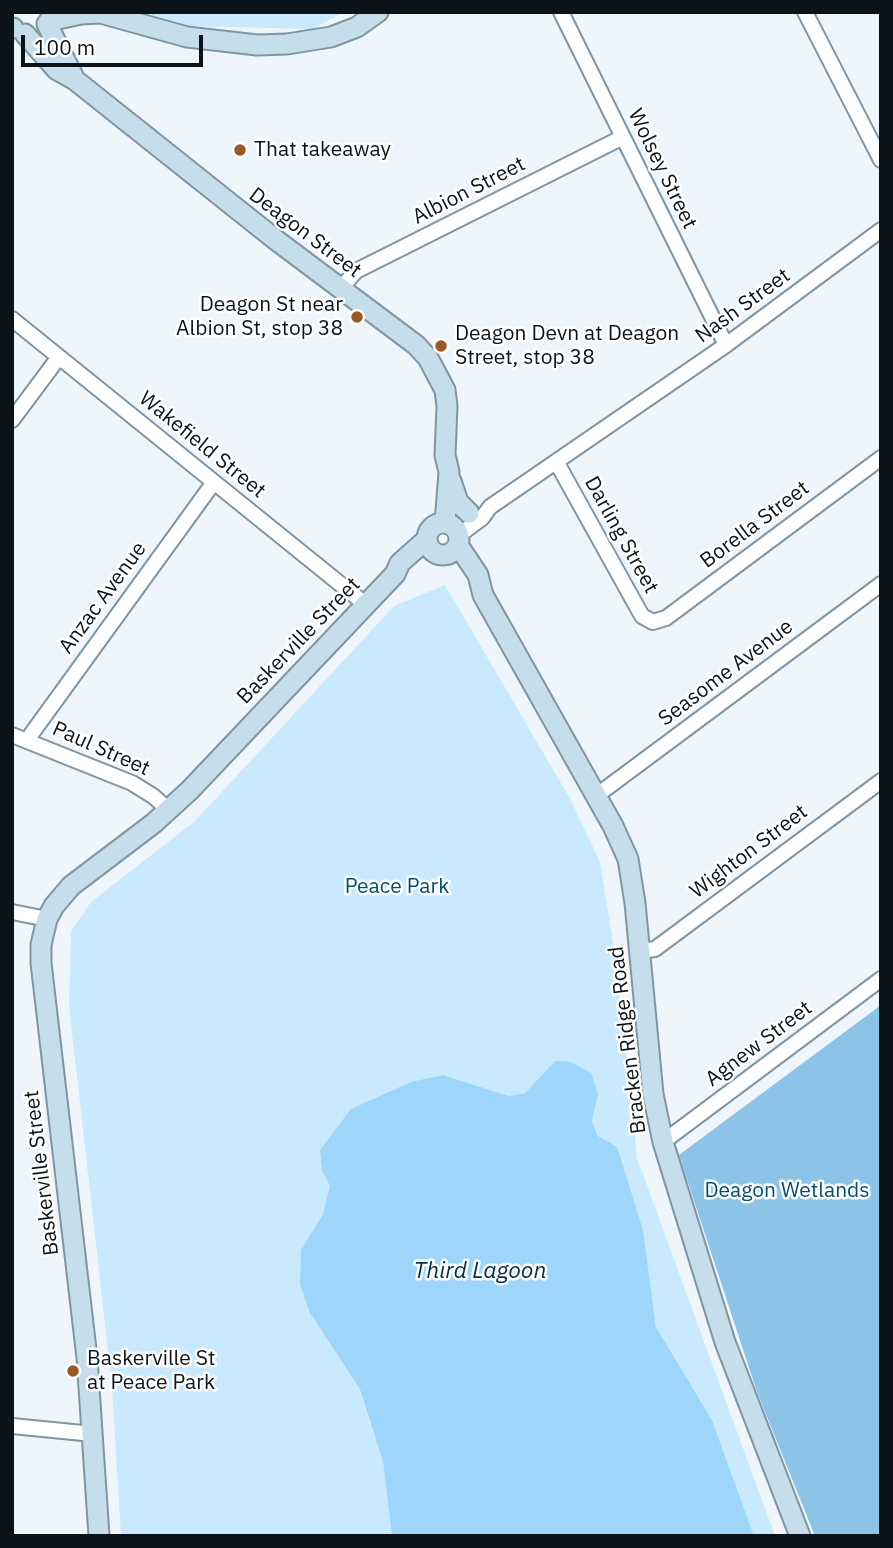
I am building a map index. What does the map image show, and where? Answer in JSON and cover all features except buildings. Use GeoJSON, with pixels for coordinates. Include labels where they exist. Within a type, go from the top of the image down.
{"type":"FeatureCollection","features":[{"type":"Feature","properties":{"kind":"main road"},"geometry":{"type":"LineString","coordinates":[[16,29],[38,32],[49,19],[98,13],[187,37],[257,45],[287,44],[331,37],[357,27],[377,12]]}},
{"type":"Feature","properties":{"kind":"main road","name":"Deagon Street"},"geometry":{"type":"LineString","coordinates":[[49,19],[75,80]]}},
{"type":"Feature","properties":{"kind":"main road","name":"Deagon Street"},"geometry":{"type":"LineString","coordinates":[[16,29],[57,71],[75,80],[265,232],[416,345],[428,358],[446,390],[445,455],[448,477],[444,538]]}},
{"type":"Feature","properties":{"kind":"main road","name":"Deagon Street"},"geometry":{"type":"LineString","coordinates":[[444,538],[438,468],[445,455]]}},
{"type":"Feature","properties":{"kind":"main road"},"geometry":{"type":"LineString","coordinates":[[448,477],[461,506],[469,513]]}},
{"type":"Feature","properties":{"kind":"main road","name":"Baskerville Street"},"geometry":{"type":"LineString","coordinates":[[99,1536],[87,1358],[41,963],[41,945],[47,919],[71,886],[169,810],[395,574],[400,563],[444,538]]}},
{"type":"Feature","properties":{"kind":"main road","name":"Bracken Ridge Road"},"geometry":{"type":"LineString","coordinates":[[444,538],[478,575],[483,595],[622,842],[628,859],[635,903],[653,1094],[663,1142],[725,1342],[800,1536]]}},
{"type":"Feature","properties":{"kind":"street","name":"Wolsey Street"},"geometry":{"type":"LineString","coordinates":[[561,12],[726,345]]}},
{"type":"Feature","properties":{"kind":"street"},"geometry":{"type":"LineString","coordinates":[[805,12],[881,160]]}},
{"type":"Feature","properties":{"kind":"street","name":"Albion Street"},"geometry":{"type":"LineString","coordinates":[[340,289],[356,271],[623,137]]}},
{"type":"Feature","properties":{"kind":"street","name":"Nash Street"},"geometry":{"type":"LineString","coordinates":[[444,538],[457,517],[490,507],[557,463],[726,345],[881,230]]}},
{"type":"Feature","properties":{"kind":"street","name":"Wakefield Street"},"geometry":{"type":"LineString","coordinates":[[12,319],[365,604]]}},
{"type":"Feature","properties":{"kind":"street"},"geometry":{"type":"LineString","coordinates":[[12,420],[59,357]]}},
{"type":"Feature","properties":{"kind":"street","name":"Borella Street"},"geometry":{"type":"LineString","coordinates":[[653,622],[666,618],[881,458]]}},
{"type":"Feature","properties":{"kind":"street","name":"Darling Street"},"geometry":{"type":"LineString","coordinates":[[557,463],[642,616],[653,622]]}},
{"type":"Feature","properties":{"kind":"street","name":"Anzac Avenue"},"geometry":{"type":"LineString","coordinates":[[19,737],[214,482]]}},
{"type":"Feature","properties":{"kind":"street","name":"Nash Street"},"geometry":{"type":"LineString","coordinates":[[444,538],[482,518],[490,507]]}},
{"type":"Feature","properties":{"kind":"street","name":"Seasome Avenue"},"geometry":{"type":"LineString","coordinates":[[596,796],[881,584]]}},
{"type":"Feature","properties":{"kind":"street","name":"Paul Street"},"geometry":{"type":"LineString","coordinates":[[19,737],[132,783],[169,810]]}},
{"type":"Feature","properties":{"kind":"street","name":"Wighton Street"},"geometry":{"type":"LineString","coordinates":[[640,951],[655,948],[881,781]]}},
{"type":"Feature","properties":{"kind":"street"},"geometry":{"type":"LineString","coordinates":[[12,912],[47,919]]}},
{"type":"Feature","properties":{"kind":"street","name":"Agnew Street"},"geometry":{"type":"LineString","coordinates":[[663,1142],[881,979]]}},
{"type":"Feature","properties":{"kind":"street"},"geometry":{"type":"LineString","coordinates":[[12,1426],[93,1434]]}},
{"type":"Feature","properties":{"kind":"green space"},"geometry":{"type":"Polygon","coordinates":[[[141,12],[343,12],[313,29],[187,26],[141,12]]]}},
{"type":"Feature","properties":{"kind":"green space","name":"Peace Park"},"geometry":{"type":"Polygon","coordinates":[[[445,585],[569,797],[600,862],[615,955],[637,1158],[775,1536],[754,1536],[712,1420],[656,1327],[643,1230],[592,1121],[598,1094],[555,1061],[525,1093],[509,1096],[443,1075],[322,1171],[330,1186],[323,1214],[301,1250],[310,1313],[359,1390],[383,1462],[392,1536],[121,1536],[112,1387],[69,1006],[71,931],[91,902],[195,821],[394,606],[445,585]]]}},
{"type":"Feature","properties":{"kind":"green space","name":"Deagon Wetlands"},"geometry":{"type":"Polygon","coordinates":[[[881,1005],[881,1536],[815,1536],[757,1392],[679,1155],[881,1005]]]}},
{"type":"Feature","properties":{"kind":"water","name":"Third Lagoon"},"geometry":{"type":"Polygon","coordinates":[[[555,1061],[571,1062],[591,1073],[598,1094],[592,1121],[598,1136],[617,1147],[643,1230],[656,1327],[712,1420],[754,1536],[392,1536],[383,1462],[360,1390],[310,1313],[300,1284],[301,1250],[323,1214],[330,1186],[322,1171],[320,1150],[351,1109],[411,1082],[443,1075],[509,1096],[525,1093],[555,1061]]]}},
{"type":"Feature","properties":{"kind":"place","name":"That takeaway"},"geometry":{"type":"Point","coordinates":[240,150]}},
{"type":"Feature","properties":{"kind":"place","name":"Deagon St near Albion St, stop 38"},"geometry":{"type":"Point","coordinates":[357,317]}},
{"type":"Feature","properties":{"kind":"place","name":"Deagon Devn at Deagon Street, stop 38"},"geometry":{"type":"Point","coordinates":[441,346]}},
{"type":"Feature","properties":{"kind":"place","name":"Baskerville St at Peace Park"},"geometry":{"type":"Point","coordinates":[73,1371]}}]}
